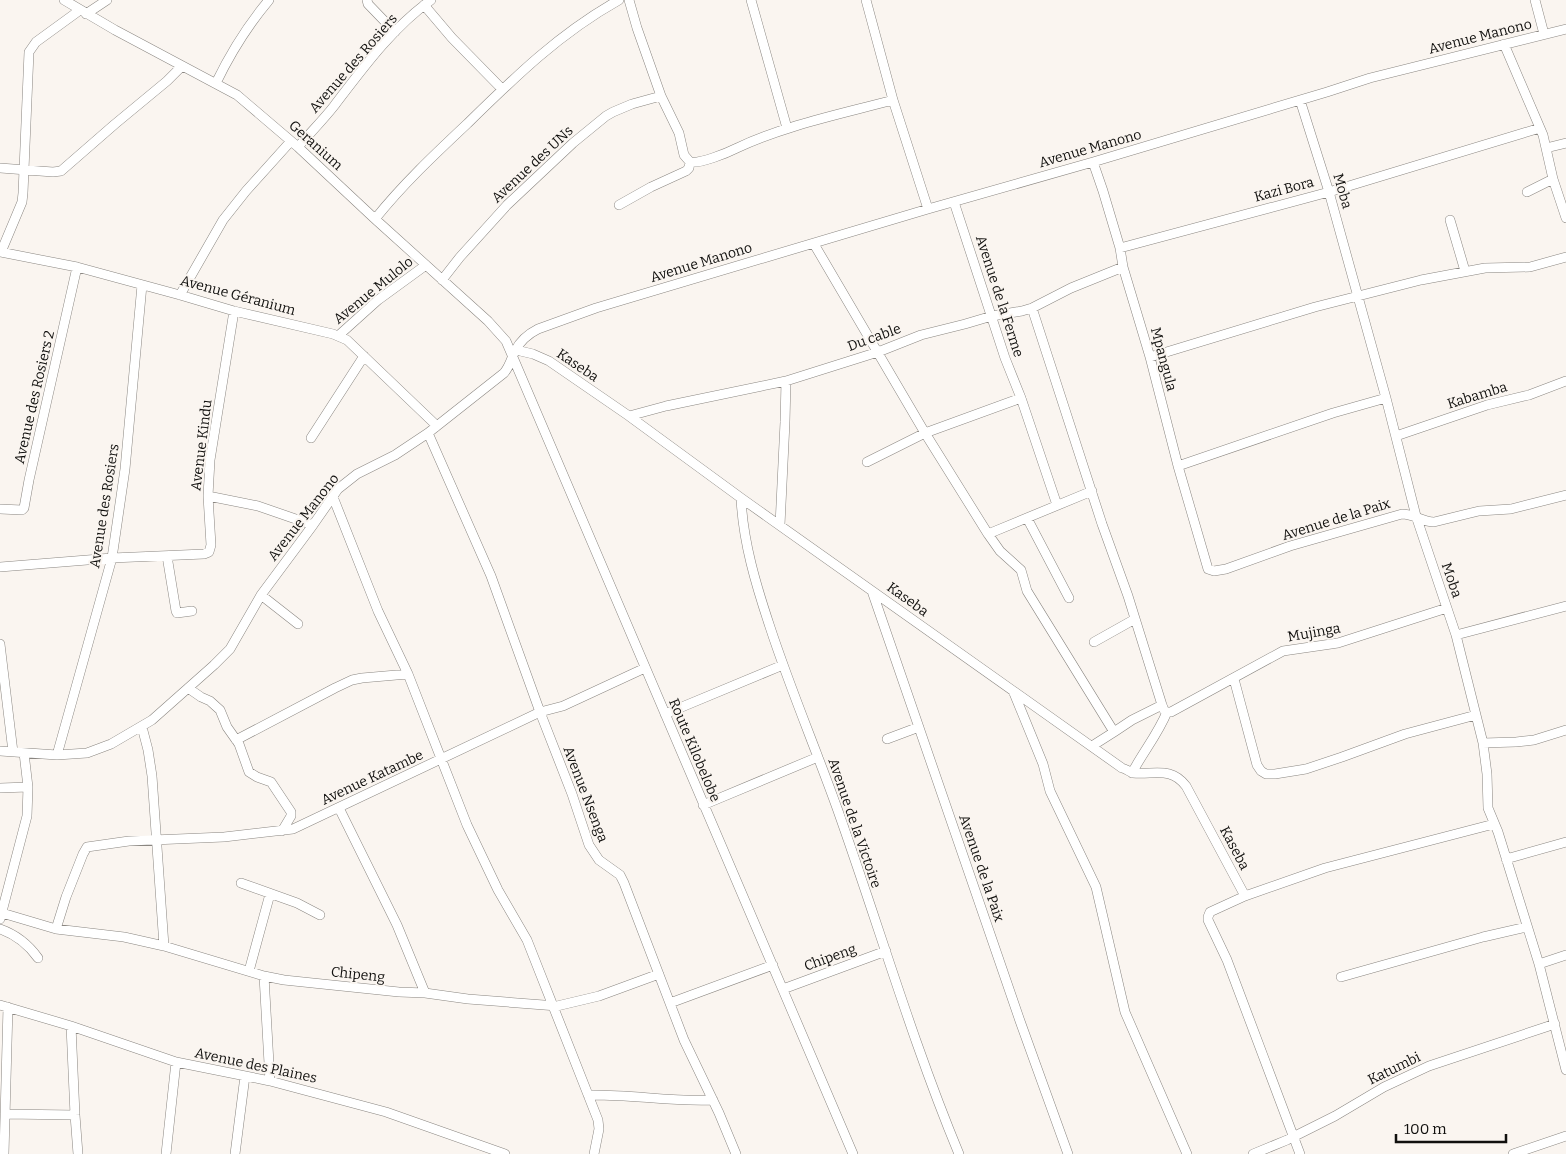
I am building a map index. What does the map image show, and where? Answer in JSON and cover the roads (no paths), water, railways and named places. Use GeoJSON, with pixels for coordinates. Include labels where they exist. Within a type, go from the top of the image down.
{"type":"FeatureCollection","features":[{"type":"Feature","properties":{"kind":"street","name":"Geranium"},"geometry":{"type":"LineString","coordinates":[[64,0],[216,83],[243,100],[496,328],[514,353]]}},
{"type":"Feature","properties":{"kind":"street"},"geometry":{"type":"LineString","coordinates":[[1,252],[22,202],[30,49],[36,42],[83,12],[106,0]]}},
{"type":"Feature","properties":{"kind":"street"},"geometry":{"type":"LineString","coordinates":[[216,83],[241,39],[269,0]]}},
{"type":"Feature","properties":{"kind":"street"},"geometry":{"type":"LineString","coordinates":[[367,0],[368,4],[395,32]]}},
{"type":"Feature","properties":{"kind":"street"},"geometry":{"type":"LineString","coordinates":[[375,219],[395,194],[502,89],[553,43],[619,0]]}},
{"type":"Feature","properties":{"kind":"street"},"geometry":{"type":"LineString","coordinates":[[629,0],[661,96],[679,134],[684,155],[690,162],[721,155],[758,138],[787,128],[893,100]]}},
{"type":"Feature","properties":{"kind":"street"},"geometry":{"type":"LineString","coordinates":[[752,0],[787,128]]}},
{"type":"Feature","properties":{"kind":"street"},"geometry":{"type":"LineString","coordinates":[[866,0],[893,100],[928,209]]}},
{"type":"Feature","properties":{"kind":"street"},"geometry":{"type":"LineString","coordinates":[[1535,0],[1544,34]]}},
{"type":"Feature","properties":{"kind":"street"},"geometry":{"type":"LineString","coordinates":[[428,2],[452,38],[502,89]]}},
{"type":"Feature","properties":{"kind":"street","name":"Avenue des Rosiers"},"geometry":{"type":"LineString","coordinates":[[180,295],[223,220],[246,190],[328,113],[395,32],[428,2]]}},
{"type":"Feature","properties":{"kind":"street","name":"Avenue Manono"},"geometry":{"type":"LineString","coordinates":[[0,751],[73,755],[95,750],[111,744],[142,727],[163,712],[230,649],[261,595],[338,489],[357,474],[395,455],[428,433],[504,373],[514,353],[530,334],[556,322],[596,308],[1093,162],[1370,78],[1566,29]]}},
{"type":"Feature","properties":{"kind":"street"},"geometry":{"type":"LineString","coordinates":[[1504,44],[1540,128],[1553,179],[1566,218]]}},
{"type":"Feature","properties":{"kind":"street"},"geometry":{"type":"LineString","coordinates":[[0,168],[61,171],[167,82],[182,66]]}},
{"type":"Feature","properties":{"kind":"street","name":"Avenue des UNs"},"geometry":{"type":"LineString","coordinates":[[442,280],[460,257],[507,206],[580,137],[613,112],[632,104],[661,96]]}},
{"type":"Feature","properties":{"kind":"street","name":"Moba"},"geometry":{"type":"LineString","coordinates":[[1300,100],[1329,192],[1358,295],[1416,516],[1456,635],[1483,743],[1487,774],[1488,808],[1539,964],[1566,1066]]}},
{"type":"Feature","properties":{"kind":"street","name":"Kazi Bora"},"geometry":{"type":"LineString","coordinates":[[1120,248],[1329,192],[1540,128]]}},
{"type":"Feature","properties":{"kind":"street"},"geometry":{"type":"LineString","coordinates":[[1546,148],[1566,143]]}},
{"type":"Feature","properties":{"kind":"street"},"geometry":{"type":"LineString","coordinates":[[619,205],[650,187],[686,171],[689,168],[690,162]]}},
{"type":"Feature","properties":{"kind":"street","name":"Mpangula"},"geometry":{"type":"LineString","coordinates":[[1093,162],[1120,248],[1122,267],[1150,356],[1178,466],[1206,564]]}},
{"type":"Feature","properties":{"kind":"street"},"geometry":{"type":"LineString","coordinates":[[1527,192],[1553,179]]}},
{"type":"Feature","properties":{"kind":"street","name":"Avenue de la Ferme"},"geometry":{"type":"LineString","coordinates":[[954,202],[1005,358],[1021,398],[1057,505]]}},
{"type":"Feature","properties":{"kind":"street"},"geometry":{"type":"LineString","coordinates":[[1450,220],[1465,271]]}},
{"type":"Feature","properties":{"kind":"street"},"geometry":{"type":"LineString","coordinates":[[814,244],[925,434],[988,534],[1000,551],[1020,570],[1027,591],[1114,732]]}},
{"type":"Feature","properties":{"kind":"street","name":"Avenue Géranium"},"geometry":{"type":"LineString","coordinates":[[1,252],[77,267],[234,311],[316,329],[338,336],[347,340],[437,426]]}},
{"type":"Feature","properties":{"kind":"street"},"geometry":{"type":"LineString","coordinates":[[1150,356],[1358,295],[1421,280],[1500,266],[1530,267],[1566,258]]}},
{"type":"Feature","properties":{"kind":"street","name":"Avenue Mulolo"},"geometry":{"type":"LineString","coordinates":[[338,336],[378,300],[426,265]]}},
{"type":"Feature","properties":{"kind":"street","name":"Avenue des Rosiers 2"},"geometry":{"type":"LineString","coordinates":[[0,509],[22,510],[24,508],[77,267]]}},
{"type":"Feature","properties":{"kind":"street","name":"Du cable"},"geometry":{"type":"LineString","coordinates":[[629,416],[786,381],[878,352],[921,335],[992,316],[1032,308],[1071,288],[1122,267]]}},
{"type":"Feature","properties":{"kind":"street","name":"Avenue des Rosiers"},"geometry":{"type":"LineString","coordinates":[[57,755],[112,558],[125,469],[142,284]]}},
{"type":"Feature","properties":{"kind":"street"},"geometry":{"type":"LineString","coordinates":[[1032,308],[1164,708],[1157,733],[1132,773]]}},
{"type":"Feature","properties":{"kind":"street","name":"Avenue Kindu"},"geometry":{"type":"LineString","coordinates":[[0,567],[112,558],[204,554],[209,552],[211,545],[208,496],[211,450],[234,311]]}},
{"type":"Feature","properties":{"kind":"street","name":"Kaseba"},"geometry":{"type":"LineString","coordinates":[[514,353],[533,354],[549,361],[1122,768],[1132,773],[1172,774],[1182,780],[1202,813],[1245,896]]}},
{"type":"Feature","properties":{"kind":"street","name":"Route Kilobelobe"},"geometry":{"type":"LineString","coordinates":[[514,353],[645,668],[853,1154]]}},
{"type":"Feature","properties":{"kind":"street"},"geometry":{"type":"LineString","coordinates":[[311,438],[364,356]]}},
{"type":"Feature","properties":{"kind":"street"},"geometry":{"type":"LineString","coordinates":[[780,525],[786,381]]}},
{"type":"Feature","properties":{"kind":"street","name":"Kabamba"},"geometry":{"type":"LineString","coordinates":[[1396,436],[1487,405],[1529,395],[1566,382]]}},
{"type":"Feature","properties":{"kind":"street"},"geometry":{"type":"LineString","coordinates":[[867,462],[925,434],[1021,398]]}},
{"type":"Feature","properties":{"kind":"street"},"geometry":{"type":"LineString","coordinates":[[1178,466],[1333,412],[1386,398]]}},
{"type":"Feature","properties":{"kind":"street","name":"Avenue Nsenga"},"geometry":{"type":"LineString","coordinates":[[428,433],[491,576],[589,845],[599,860],[620,875],[622,879],[688,1048],[736,1154]]}},
{"type":"Feature","properties":{"kind":"street"},"geometry":{"type":"LineString","coordinates":[[988,534],[1092,491]]}},
{"type":"Feature","properties":{"kind":"street","name":"Avenue de la Paix"},"geometry":{"type":"LineString","coordinates":[[1206,564],[1210,570],[1226,569],[1290,546],[1402,514],[1434,522],[1479,511],[1511,509],[1566,495]]}},
{"type":"Feature","properties":{"kind":"street"},"geometry":{"type":"LineString","coordinates":[[208,496],[258,506],[313,525]]}},
{"type":"Feature","properties":{"kind":"street"},"geometry":{"type":"LineString","coordinates":[[333,496],[378,611],[408,674],[467,825],[498,890],[527,940],[599,1123],[594,1154]]}},
{"type":"Feature","properties":{"kind":"street","name":"Avenue de la Victoire"},"geometry":{"type":"LineString","coordinates":[[741,498],[753,569],[763,606],[783,666],[839,814],[934,1090],[959,1154]]}},
{"type":"Feature","properties":{"kind":"street"},"geometry":{"type":"LineString","coordinates":[[1027,518],[1069,598]]}},
{"type":"Feature","properties":{"kind":"street"},"geometry":{"type":"LineString","coordinates":[[167,556],[176,611],[178,613],[192,611]]}},
{"type":"Feature","properties":{"kind":"street","name":"Avenue de la Paix"},"geometry":{"type":"LineString","coordinates":[[872,590],[1068,1154]]}},
{"type":"Feature","properties":{"kind":"street"},"geometry":{"type":"LineString","coordinates":[[261,595],[298,624]]}},
{"type":"Feature","properties":{"kind":"street"},"geometry":{"type":"LineString","coordinates":[[1456,635],[1566,606]]}},
{"type":"Feature","properties":{"kind":"street","name":"Mujinga"},"geometry":{"type":"LineString","coordinates":[[1092,746],[1132,720],[1164,708],[1171,712],[1283,651],[1338,643],[1447,608]]}},
{"type":"Feature","properties":{"kind":"street"},"geometry":{"type":"LineString","coordinates":[[1094,642],[1135,619]]}},
{"type":"Feature","properties":{"kind":"street"},"geometry":{"type":"LineString","coordinates":[[0,644],[13,752]]}},
{"type":"Feature","properties":{"kind":"street"},"geometry":{"type":"LineString","coordinates":[[665,714],[783,666]]}},
{"type":"Feature","properties":{"kind":"street","name":"Avenue Katambe"},"geometry":{"type":"LineString","coordinates":[[56,928],[66,897],[87,847],[156,839],[224,837],[297,828],[540,712],[563,706],[645,668]]}},
{"type":"Feature","properties":{"kind":"street"},"geometry":{"type":"LineString","coordinates":[[236,740],[352,680],[408,674]]}},
{"type":"Feature","properties":{"kind":"street"},"geometry":{"type":"LineString","coordinates":[[1234,679],[1257,765],[1266,774],[1306,769],[1405,734],[1476,714]]}},
{"type":"Feature","properties":{"kind":"street"},"geometry":{"type":"LineString","coordinates":[[188,688],[200,697],[210,701],[220,710],[227,727],[236,740],[248,772],[271,782],[290,810],[291,816],[282,831]]}},
{"type":"Feature","properties":{"kind":"street"},"geometry":{"type":"LineString","coordinates":[[1014,692],[1043,764],[1050,791],[1096,887],[1125,1012],[1187,1154]]}},
{"type":"Feature","properties":{"kind":"street"},"geometry":{"type":"LineString","coordinates":[[142,727],[151,762],[164,946]]}},
{"type":"Feature","properties":{"kind":"street"},"geometry":{"type":"LineString","coordinates":[[887,739],[919,727]]}},
{"type":"Feature","properties":{"kind":"street"},"geometry":{"type":"LineString","coordinates":[[1483,743],[1534,740],[1566,730]]}},
{"type":"Feature","properties":{"kind":"street"},"geometry":{"type":"LineString","coordinates":[[1,916],[2,899],[27,816],[28,787],[24,753]]}},
{"type":"Feature","properties":{"kind":"street"},"geometry":{"type":"LineString","coordinates":[[703,805],[818,758]]}},
{"type":"Feature","properties":{"kind":"street"},"geometry":{"type":"LineString","coordinates":[[0,788],[28,787]]}},
{"type":"Feature","properties":{"kind":"street"},"geometry":{"type":"LineString","coordinates":[[339,808],[397,925],[425,993]]}},
{"type":"Feature","properties":{"kind":"street"},"geometry":{"type":"LineString","coordinates":[[1300,1154],[1227,960],[1208,920],[1210,912],[1245,896],[1325,868],[1494,824]]}},
{"type":"Feature","properties":{"kind":"street"},"geometry":{"type":"LineString","coordinates":[[1506,859],[1566,842]]}},
{"type":"Feature","properties":{"kind":"street"},"geometry":{"type":"LineString","coordinates":[[241,883],[297,903],[320,914]]}},
{"type":"Feature","properties":{"kind":"street"},"geometry":{"type":"LineString","coordinates":[[249,971],[270,894]]}},
{"type":"Feature","properties":{"kind":"street","name":"Chipeng"},"geometry":{"type":"LineString","coordinates":[[1,916],[56,928],[124,937],[164,946],[264,976],[337,986],[425,993],[468,999],[553,1006],[599,996],[659,974]]}},
{"type":"Feature","properties":{"kind":"street"},"geometry":{"type":"LineString","coordinates":[[1341,977],[1527,927]]}},
{"type":"Feature","properties":{"kind":"street"},"geometry":{"type":"LineString","coordinates":[[0,929],[10,933],[31,947],[38,958]]}},
{"type":"Feature","properties":{"kind":"street","name":"Chipeng"},"geometry":{"type":"LineString","coordinates":[[783,989],[886,951]]}},
{"type":"Feature","properties":{"kind":"street"},"geometry":{"type":"LineString","coordinates":[[1539,964],[1566,955]]}},
{"type":"Feature","properties":{"kind":"street"},"geometry":{"type":"LineString","coordinates":[[670,1003],[773,965]]}},
{"type":"Feature","properties":{"kind":"street"},"geometry":{"type":"LineString","coordinates":[[264,976],[270,1081]]}},
{"type":"Feature","properties":{"kind":"street"},"geometry":{"type":"LineString","coordinates":[[4,1006],[4,1154]]}},
{"type":"Feature","properties":{"kind":"street","name":"Avenue des Plaines"},"geometry":{"type":"LineString","coordinates":[[4,1006],[71,1026],[176,1062],[270,1081],[386,1112],[505,1154]]}},
{"type":"Feature","properties":{"kind":"street","name":"Katumbi"},"geometry":{"type":"LineString","coordinates":[[1253,1154],[1294,1137],[1335,1116],[1384,1087],[1429,1066],[1555,1024]]}},
{"type":"Feature","properties":{"kind":"street"},"geometry":{"type":"LineString","coordinates":[[71,1026],[78,1154]]}},
{"type":"Feature","properties":{"kind":"street"},"geometry":{"type":"LineString","coordinates":[[166,1154],[176,1062]]}},
{"type":"Feature","properties":{"kind":"street"},"geometry":{"type":"LineString","coordinates":[[235,1154],[245,1076]]}},
{"type":"Feature","properties":{"kind":"street"},"geometry":{"type":"LineString","coordinates":[[588,1095],[713,1100]]}},
{"type":"Feature","properties":{"kind":"street"},"geometry":{"type":"LineString","coordinates":[[5,1114],[75,1116]]}},
{"type":"Feature","properties":{"kind":"street"},"geometry":{"type":"LineString","coordinates":[[1513,1154],[1566,1136]]}}]}
